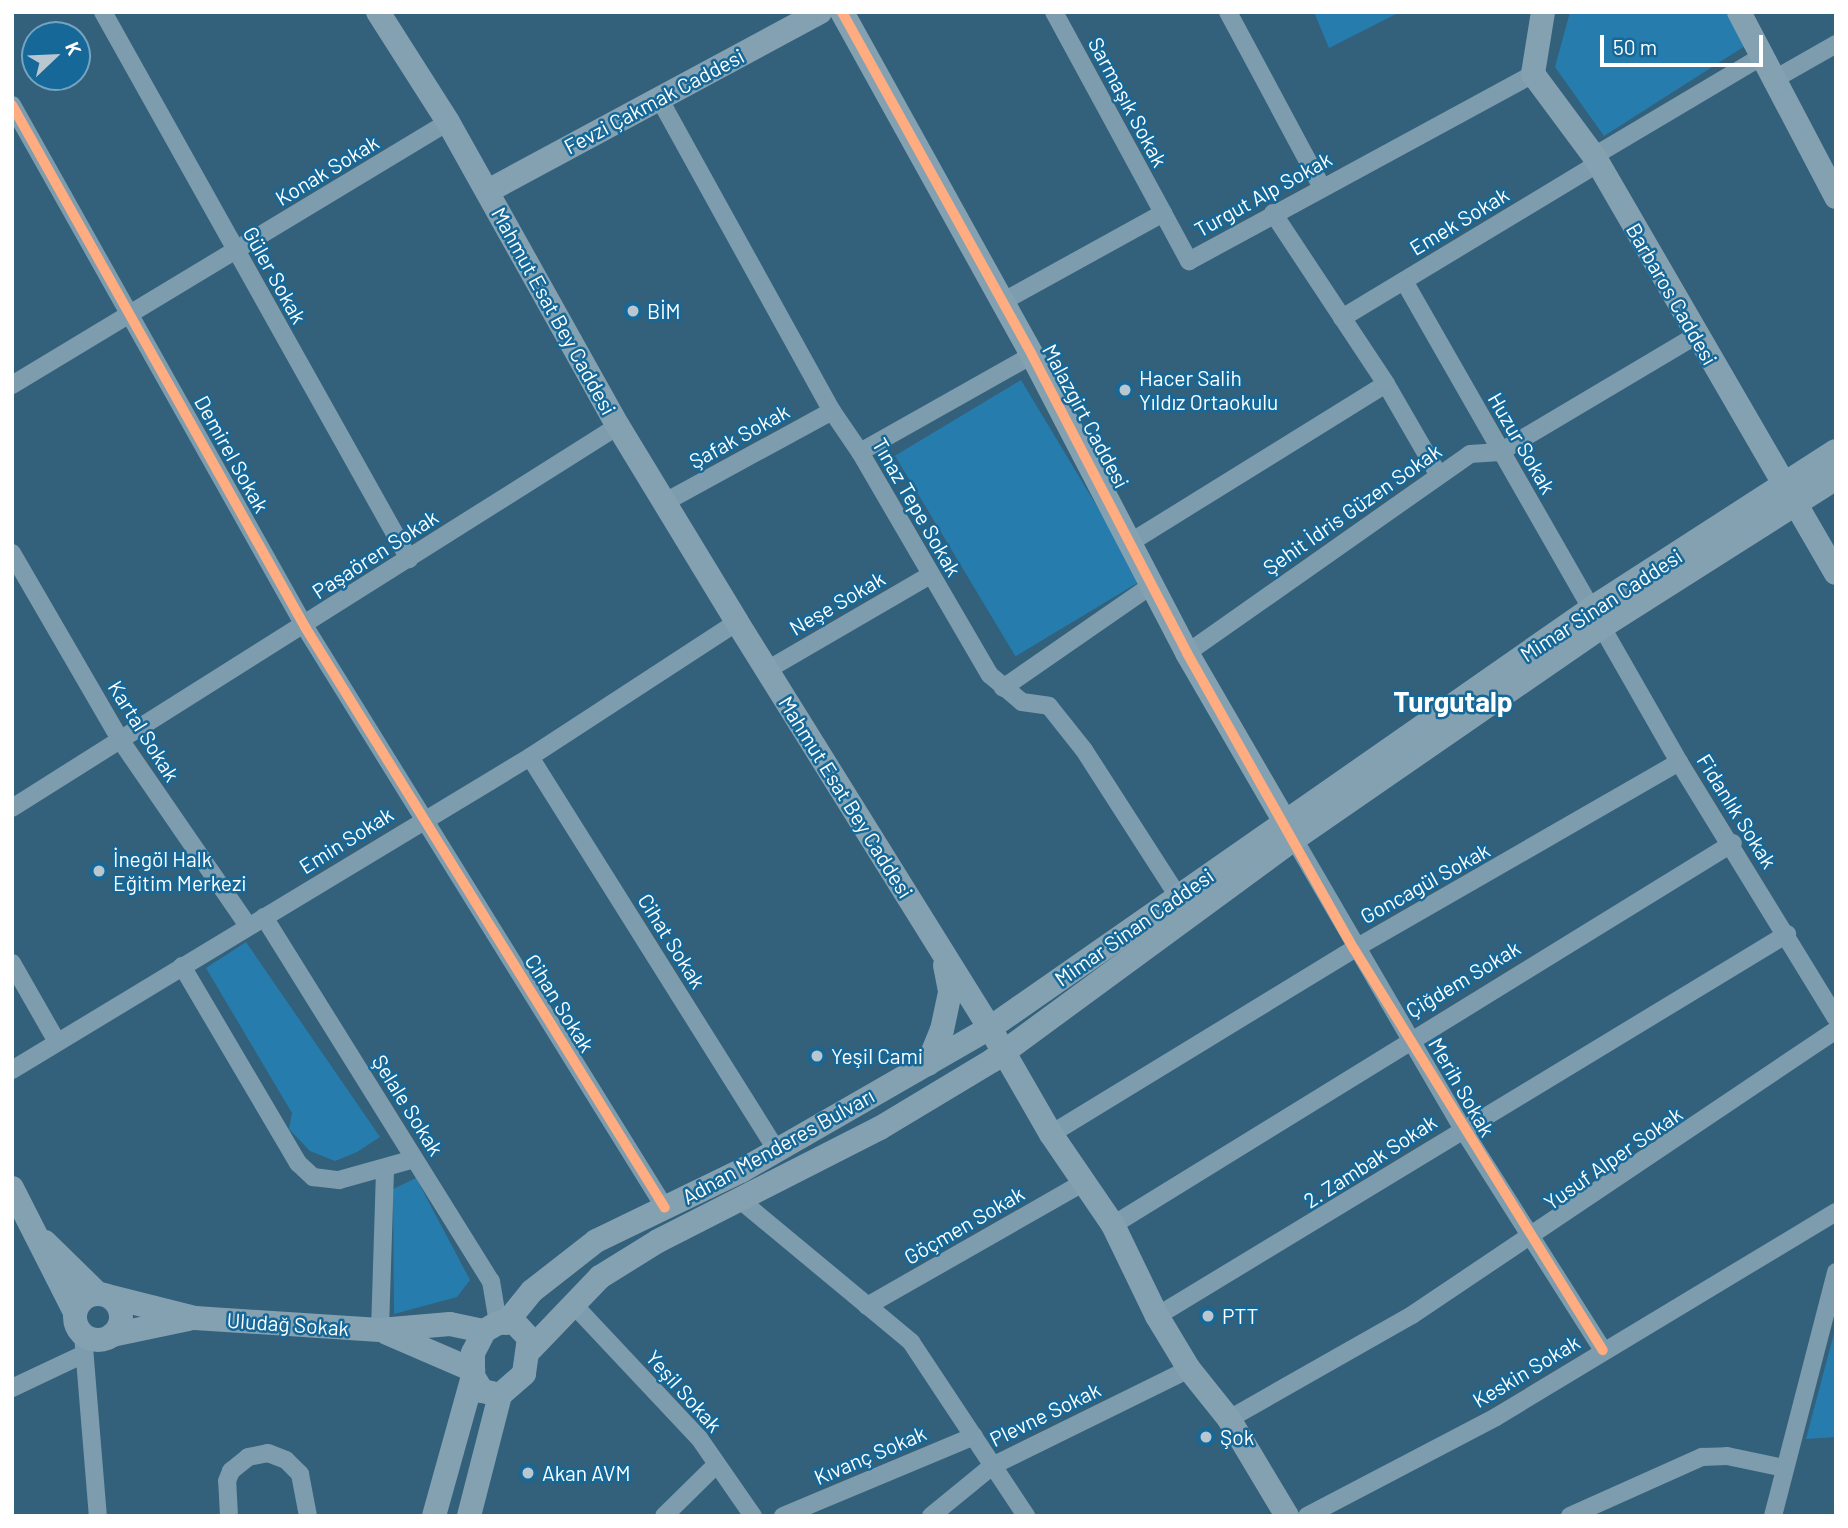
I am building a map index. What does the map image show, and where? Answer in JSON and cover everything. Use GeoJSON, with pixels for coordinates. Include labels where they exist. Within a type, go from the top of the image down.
{"type":"FeatureCollection","features":[{"type":"Feature","properties":{"kind":"main road"},"geometry":{"type":"LineString","coordinates":[[377,12],[417,70]]}},
{"type":"Feature","properties":{"kind":"main road"},"geometry":{"type":"LineString","coordinates":[[392,12],[417,70]]}},
{"type":"Feature","properties":{"kind":"main road","name":"Fevzi Çakmak Caddesi"},"geometry":{"type":"LineString","coordinates":[[488,191],[820,12]]}},
{"type":"Feature","properties":{"kind":"main road","name":"Malazgirt Caddesi"},"geometry":{"type":"LineString","coordinates":[[842,12],[1032,355],[1187,653],[1289,830]]}},
{"type":"Feature","properties":{"kind":"main road"},"geometry":{"type":"LineString","coordinates":[[1533,74],[1543,12]]}},
{"type":"Feature","properties":{"kind":"main road"},"geometry":{"type":"LineString","coordinates":[[1739,12],[1836,197]]}},
{"type":"Feature","properties":{"kind":"main road","name":"Mahmut Esat Bey Caddesi"},"geometry":{"type":"LineString","coordinates":[[417,70],[488,191],[618,426],[667,501],[737,622],[990,1028],[1051,1134],[1113,1225],[1157,1316],[1189,1368],[1229,1419],[1287,1516]]}},
{"type":"Feature","properties":{"kind":"main road","name":"Barbaros Caddesi"},"geometry":{"type":"LineString","coordinates":[[1533,74],[1596,159],[1695,336],[1836,573]]}},
{"type":"Feature","properties":{"kind":"main road","name":"Mimar Sinan Caddesi"},"geometry":{"type":"LineString","coordinates":[[1004,1052],[1185,907],[1289,830],[1598,617],[1791,494],[1836,451]]}},
{"type":"Feature","properties":{"kind":"main road","name":"Mimar Sinan Caddesi"},"geometry":{"type":"LineString","coordinates":[[1791,494],[1836,478]]}},
{"type":"Feature","properties":{"kind":"main road","name":"Mimar Sinan Caddesi"},"geometry":{"type":"LineString","coordinates":[[990,1028],[1185,907]]}},
{"type":"Feature","properties":{"kind":"main road"},"geometry":{"type":"LineString","coordinates":[[928,1064],[942,1030],[950,990],[943,954]]}},
{"type":"Feature","properties":{"kind":"main road","name":"Adnan Menderes Bulvarı"},"geometry":{"type":"LineString","coordinates":[[496,1326],[532,1291],[596,1241],[776,1149],[990,1028]]}},
{"type":"Feature","properties":{"kind":"main road","name":"Adnan Menderes Bulvarı"},"geometry":{"type":"LineString","coordinates":[[530,1350],[600,1277],[739,1199],[880,1128],[1004,1052]]}},
{"type":"Feature","properties":{"kind":"main road"},"geometry":{"type":"LineString","coordinates":[[12,1188],[80,1334],[97,1340],[195,1318]]}},
{"type":"Feature","properties":{"kind":"main road"},"geometry":{"type":"LineString","coordinates":[[24,1217],[62,1263],[104,1295],[122,1316],[112,1335]]}},
{"type":"Feature","properties":{"kind":"main road"},"geometry":{"type":"LineString","coordinates":[[80,1334],[82,1298],[104,1295],[195,1318]]}},
{"type":"Feature","properties":{"kind":"main road","name":"Uludağ Sokak"},"geometry":{"type":"LineString","coordinates":[[195,1318],[380,1330]]}},
{"type":"Feature","properties":{"kind":"main road"},"geometry":{"type":"LineString","coordinates":[[380,1330],[450,1324],[522,1328],[530,1350],[524,1374],[500,1395],[469,1516]]}},
{"type":"Feature","properties":{"kind":"main road"},"geometry":{"type":"LineString","coordinates":[[435,1516],[473,1373],[473,1353],[496,1326]]}},
{"type":"Feature","properties":{"kind":"main road"},"geometry":{"type":"LineString","coordinates":[[380,1330],[473,1373],[482,1391],[500,1395]]}},
{"type":"Feature","properties":{"kind":"street","name":"Güler Sokak"},"geometry":{"type":"LineString","coordinates":[[103,12],[409,559]]}},
{"type":"Feature","properties":{"kind":"street","name":"Sarmaşık Sokak"},"geometry":{"type":"LineString","coordinates":[[1054,12],[1163,213]]}},
{"type":"Feature","properties":{"kind":"street"},"geometry":{"type":"LineString","coordinates":[[1237,15],[1322,187]]}},
{"type":"Feature","properties":{"kind":"street"},"geometry":{"type":"LineString","coordinates":[[1773,80],[1836,44]]}},
{"type":"Feature","properties":{"kind":"street","name":"Emek Sokak"},"geometry":{"type":"LineString","coordinates":[[1342,318],[1761,57]]}},
{"type":"Feature","properties":{"kind":"street","name":"Turgut Alp Sokak"},"geometry":{"type":"LineString","coordinates":[[1002,302],[1163,213],[1189,261],[1533,74]]}},
{"type":"Feature","properties":{"kind":"street","name":"Tınaz Tepe Sokak"},"geometry":{"type":"LineString","coordinates":[[659,98],[832,411],[860,452],[929,575],[1003,688],[1022,702],[1049,706],[1084,750],[1185,907]]}},
{"type":"Feature","properties":{"kind":"street","name":"Demirel Sokak"},"geometry":{"type":"LineString","coordinates":[[12,105],[133,316],[305,627],[423,819]]}},
{"type":"Feature","properties":{"kind":"street","name":"Konak Sokak"},"geometry":{"type":"LineString","coordinates":[[12,385],[133,316],[448,122]]}},
{"type":"Feature","properties":{"kind":"street"},"geometry":{"type":"LineString","coordinates":[[1273,213],[1386,384],[1438,474]]}},
{"type":"Feature","properties":{"kind":"street","name":"Huzur Sokak"},"geometry":{"type":"LineString","coordinates":[[1404,281],[1500,452],[1598,617]]}},
{"type":"Feature","properties":{"kind":"street","name":"Şehit İdris Güzen Sokak"},"geometry":{"type":"LineString","coordinates":[[1187,653],[1438,474],[1471,454],[1500,452],[1695,336]]}},
{"type":"Feature","properties":{"kind":"street"},"geometry":{"type":"LineString","coordinates":[[860,452],[1032,355]]}},
{"type":"Feature","properties":{"kind":"street"},"geometry":{"type":"LineString","coordinates":[[1131,542],[1386,384]]}},
{"type":"Feature","properties":{"kind":"street","name":"Şafak Sokak"},"geometry":{"type":"LineString","coordinates":[[667,501],[832,411]]}},
{"type":"Feature","properties":{"kind":"street","name":"Paşaören Sokak"},"geometry":{"type":"LineString","coordinates":[[13,806],[305,627],[618,426]]}},
{"type":"Feature","properties":{"kind":"street","name":"Kartal Sokak"},"geometry":{"type":"LineString","coordinates":[[12,553],[121,741],[256,922]]}},
{"type":"Feature","properties":{"kind":"street","name":"Neşe Sokak"},"geometry":{"type":"LineString","coordinates":[[767,670],[929,575]]}},
{"type":"Feature","properties":{"kind":"street"},"geometry":{"type":"LineString","coordinates":[[1003,688],[1153,584]]}},
{"type":"Feature","properties":{"kind":"street","name":"Fidanlık Sokak"},"geometry":{"type":"LineString","coordinates":[[1598,617],[1679,762],[1732,843],[1836,1018]]}},
{"type":"Feature","properties":{"kind":"street","name":"Emin Sokak"},"geometry":{"type":"LineString","coordinates":[[12,1070],[423,819],[530,757],[737,622]]}},
{"type":"Feature","properties":{"kind":"street","name":"Cihat Sokak"},"geometry":{"type":"LineString","coordinates":[[530,757],[776,1149]]}},
{"type":"Feature","properties":{"kind":"street","name":"Goncagül Sokak"},"geometry":{"type":"LineString","coordinates":[[1051,1134],[1354,948],[1553,838],[1679,762]]}},
{"type":"Feature","properties":{"kind":"street","name":"Cihan Sokak"},"geometry":{"type":"LineString","coordinates":[[423,819],[665,1208]]}},
{"type":"Feature","properties":{"kind":"street","name":"Merih Sokak"},"geometry":{"type":"LineString","coordinates":[[1289,830],[1354,948],[1411,1038],[1462,1128],[1603,1350]]}},
{"type":"Feature","properties":{"kind":"street","name":"Çiğdem Sokak"},"geometry":{"type":"LineString","coordinates":[[1113,1225],[1411,1038],[1732,843]]}},
{"type":"Feature","properties":{"kind":"street","name":"Şelale Sokak"},"geometry":{"type":"LineString","coordinates":[[256,922],[414,1159],[491,1282],[496,1326]]}},
{"type":"Feature","properties":{"kind":"street","name":"2. Zambak Sokak"},"geometry":{"type":"LineString","coordinates":[[1157,1316],[1323,1219],[1462,1128],[1787,934]]}},
{"type":"Feature","properties":{"kind":"street"},"geometry":{"type":"LineString","coordinates":[[12,962],[57,1042]]}},
{"type":"Feature","properties":{"kind":"street"},"geometry":{"type":"LineString","coordinates":[[182,966],[298,1163],[313,1177],[339,1180],[414,1159]]}},
{"type":"Feature","properties":{"kind":"street","name":"Yusuf Alper Sokak"},"geometry":{"type":"LineString","coordinates":[[1229,1419],[1412,1315],[1532,1237],[1836,1030]]}},
{"type":"Feature","properties":{"kind":"street"},"geometry":{"type":"LineString","coordinates":[[380,1330],[385,1168]]}},
{"type":"Feature","properties":{"kind":"street","name":"Göçmen Sokak"},"geometry":{"type":"LineString","coordinates":[[867,1306],[1083,1183]]}},
{"type":"Feature","properties":{"kind":"street"},"geometry":{"type":"LineString","coordinates":[[739,1199],[911,1342],[1026,1516]]}},
{"type":"Feature","properties":{"kind":"street","name":"Keskin Sokak"},"geometry":{"type":"LineString","coordinates":[[1307,1516],[1496,1417],[1603,1350],[1836,1212]]}},
{"type":"Feature","properties":{"kind":"street"},"geometry":{"type":"LineString","coordinates":[[1773,1516],[1836,1272]]}},
{"type":"Feature","properties":{"kind":"street","name":"Yeşil Sokak"},"geometry":{"type":"LineString","coordinates":[[573,1304],[699,1438],[753,1516]]}},
{"type":"Feature","properties":{"kind":"street"},"geometry":{"type":"LineString","coordinates":[[12,1388],[80,1334]]}},
{"type":"Feature","properties":{"kind":"street"},"geometry":{"type":"LineString","coordinates":[[80,1334],[98,1516]]}},
{"type":"Feature","properties":{"kind":"street","name":"Plevne Sokak"},"geometry":{"type":"LineString","coordinates":[[930,1516],[992,1466],[1189,1368]]}},
{"type":"Feature","properties":{"kind":"street","name":"Kıvanç Sokak"},"geometry":{"type":"LineString","coordinates":[[783,1516],[974,1436]]}},
{"type":"Feature","properties":{"kind":"street"},"geometry":{"type":"LineString","coordinates":[[229,1516],[227,1481],[232,1471],[248,1457],[268,1453],[286,1460],[299,1474],[307,1516]]}},
{"type":"Feature","properties":{"kind":"street"},"geometry":{"type":"LineString","coordinates":[[1570,1516],[1702,1457],[1727,1456],[1784,1468]]}},
{"type":"Feature","properties":{"kind":"street"},"geometry":{"type":"LineString","coordinates":[[664,1516],[717,1464]]}},
{"type":"Feature","properties":{"kind":"shaded area"},"geometry":{"type":"Polygon","coordinates":[[[1314,12],[1400,12],[1329,48],[1314,12]]]}},
{"type":"Feature","properties":{"kind":"shaded area"},"geometry":{"type":"Polygon","coordinates":[[[1570,12],[1727,12],[1745,46],[1604,136],[1555,67],[1570,12]]]}},
{"type":"Feature","properties":{"kind":"shaded area"},"geometry":{"type":"Polygon","coordinates":[[[1021,380],[1142,581],[1016,656],[895,456],[1021,380]]]}},
{"type":"Feature","properties":{"kind":"shaded area"},"geometry":{"type":"Polygon","coordinates":[[[246,942],[380,1137],[357,1152],[335,1161],[310,1151],[289,1129],[292,1113],[206,968],[246,942]]]}},
{"type":"Feature","properties":{"kind":"shaded area"},"geometry":{"type":"Polygon","coordinates":[[[416,1178],[470,1280],[457,1297],[394,1314],[393,1189],[416,1178]]]}},
{"type":"Feature","properties":{"kind":"shaded area"},"geometry":{"type":"Polygon","coordinates":[[[1836,1326],[1836,1437],[1806,1439],[1836,1326]]]}},
{"type":"Feature","properties":{"kind":"cycle path"},"geometry":{"type":"LineString","coordinates":[[842,12],[1032,355],[1187,653],[1354,949],[1603,1350]]}},
{"type":"Feature","properties":{"kind":"cycle path"},"geometry":{"type":"LineString","coordinates":[[12,105],[305,627],[665,1208]]}},
{"type":"Feature","properties":{"kind":"place","name":"BİM"},"geometry":{"type":"Point","coordinates":[633,311]}},
{"type":"Feature","properties":{"kind":"place","name":"Hacer Salih Yıldız Ortaokulu"},"geometry":{"type":"Point","coordinates":[1125,390]}},
{"type":"Feature","properties":{"kind":"place","name":"İnegöl Halk Eğitim Merkezi"},"geometry":{"type":"Point","coordinates":[99,871]}},
{"type":"Feature","properties":{"kind":"place","name":"Yeşil Cami"},"geometry":{"type":"Point","coordinates":[817,1056]}},
{"type":"Feature","properties":{"kind":"place","name":"PTT"},"geometry":{"type":"Point","coordinates":[1208,1316]}},
{"type":"Feature","properties":{"kind":"place","name":"Şok"},"geometry":{"type":"Point","coordinates":[1206,1437]}},
{"type":"Feature","properties":{"kind":"place","name":"Akan AVM"},"geometry":{"type":"Point","coordinates":[528,1473]}},
{"type":"Feature","properties":{"kind":"district","name":"Turgutalp"},"geometry":{"type":"Point","coordinates":[1453,701]}}]}
